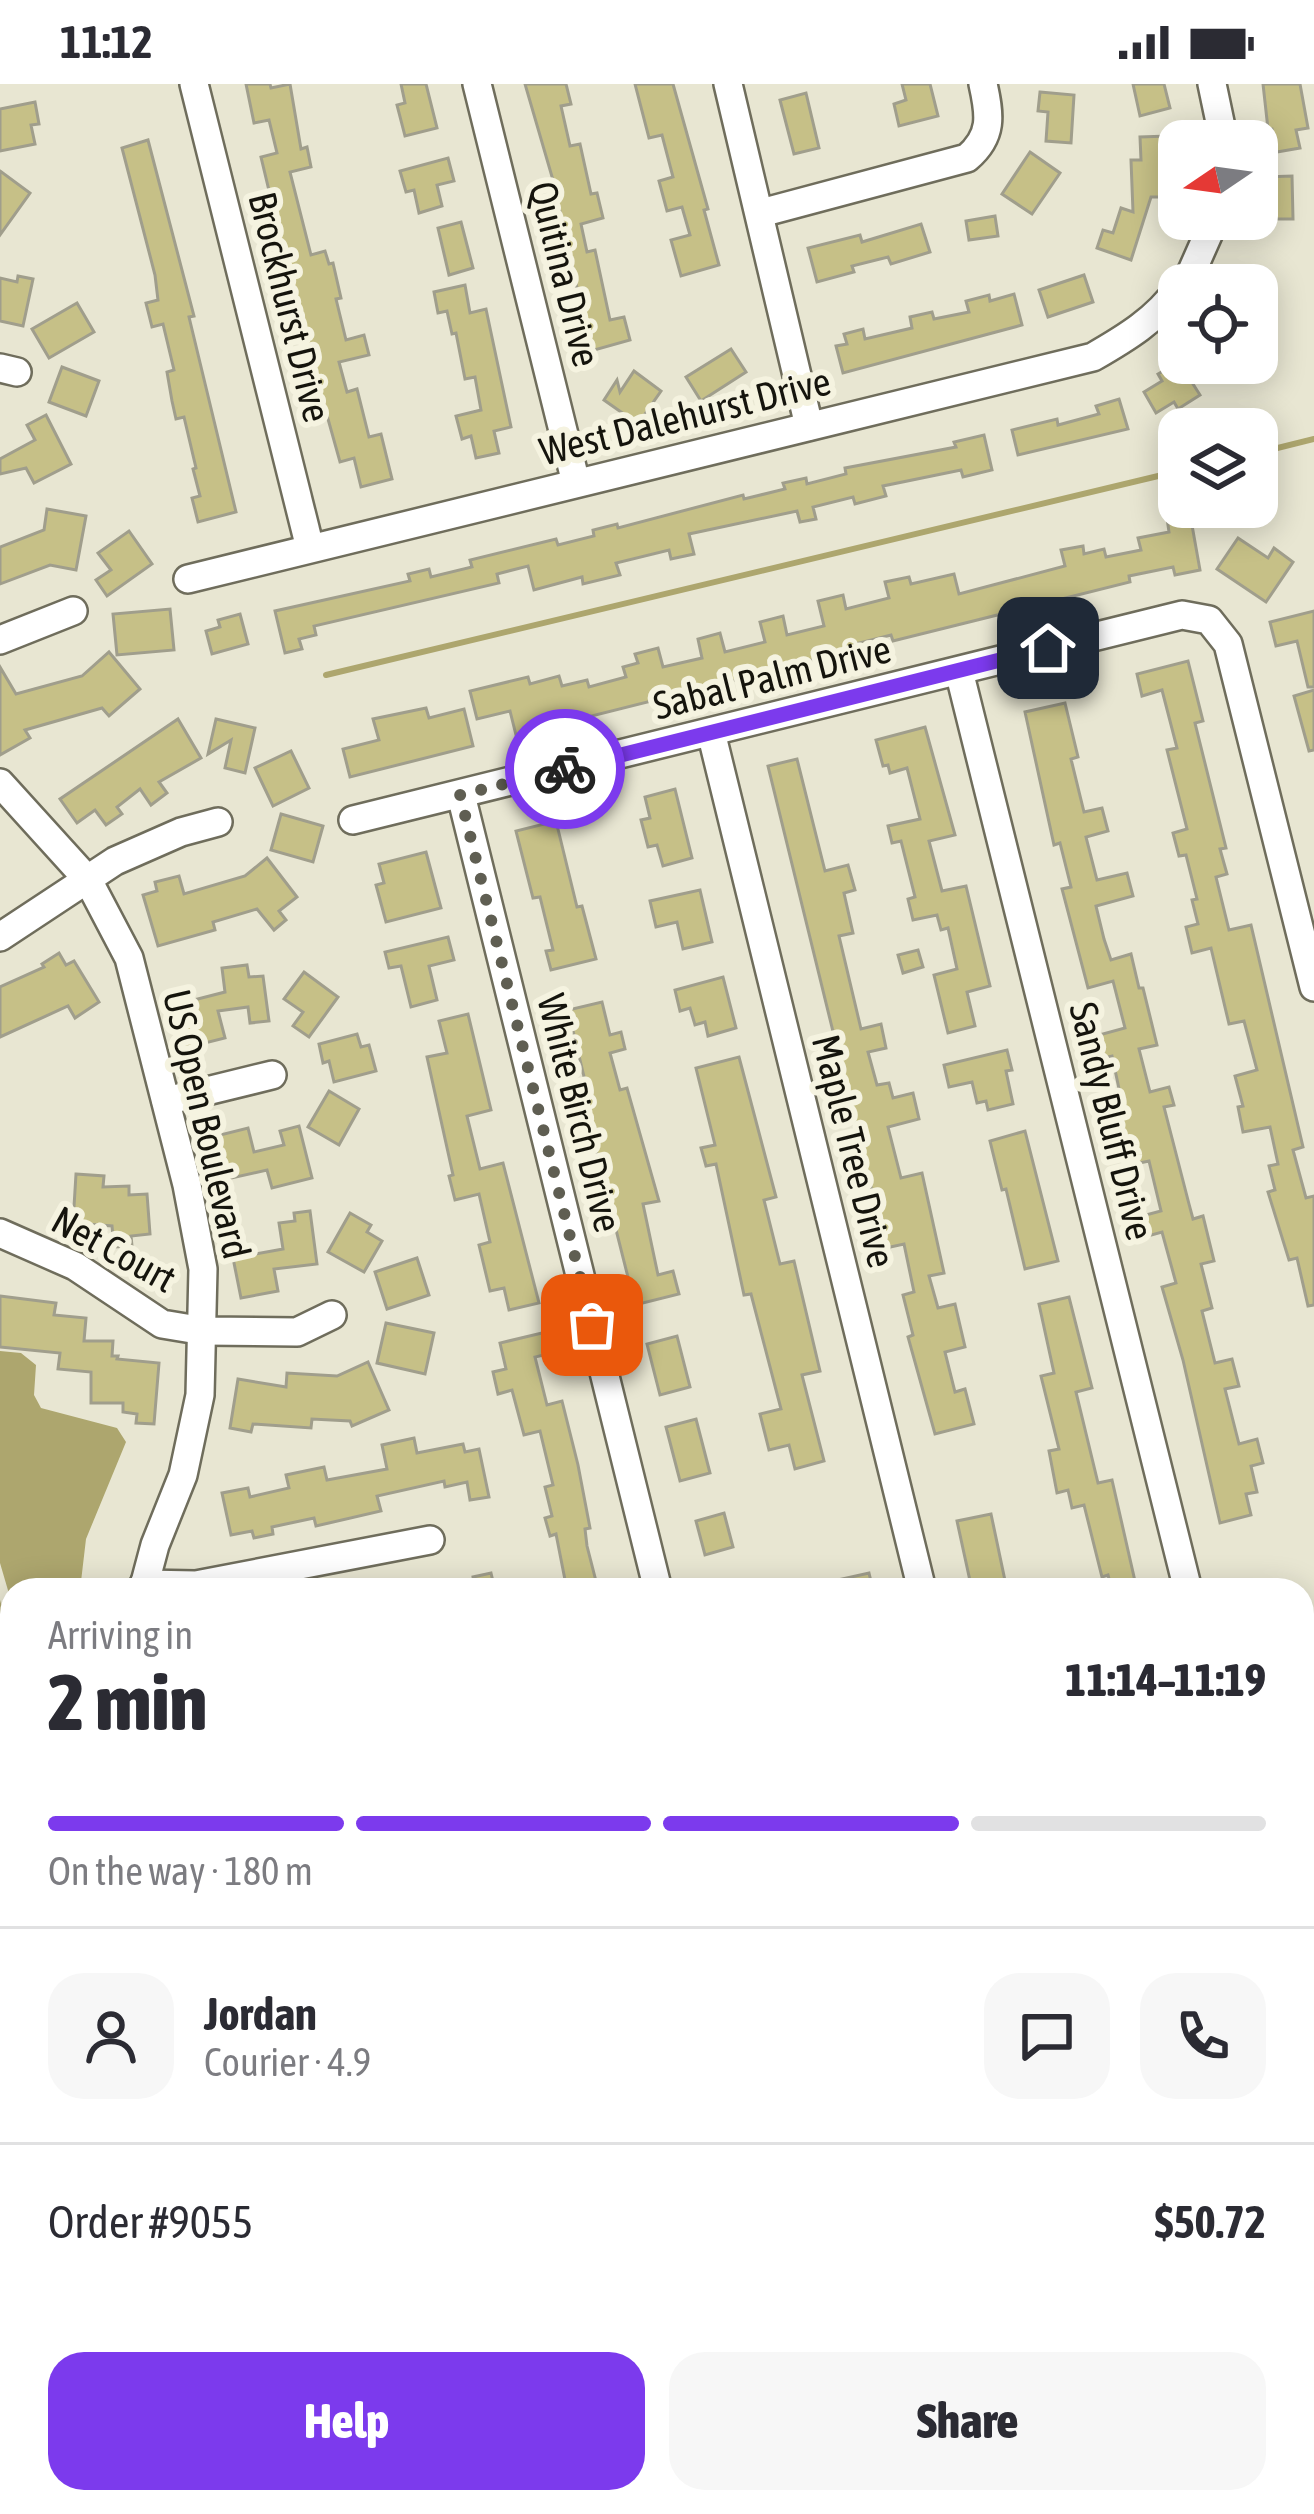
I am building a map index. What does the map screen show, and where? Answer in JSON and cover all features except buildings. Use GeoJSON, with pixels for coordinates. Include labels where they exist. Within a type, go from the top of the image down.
{"type":"FeatureCollection","features":[{"type":"Feature","properties":{"kind":"street","name":"Brockhurst Drive"},"geometry":{"type":"LineString","coordinates":[[194,84],[310,548]]}},
{"type":"Feature","properties":{"kind":"street","name":"Quitina Drive"},"geometry":{"type":"LineString","coordinates":[[477,84],[576,483]]}},
{"type":"Feature","properties":{"kind":"street"},"geometry":{"type":"LineString","coordinates":[[728,84],[809,426]]}},
{"type":"Feature","properties":{"kind":"street"},"geometry":{"type":"LineString","coordinates":[[761,213],[957,162],[976,151],[990,123],[982,84]]}},
{"type":"Feature","properties":{"kind":"street"},"geometry":{"type":"LineString","coordinates":[[1212,84],[1220,120]]}},
{"type":"Feature","properties":{"kind":"street","name":"West Dalehurst Drive"},"geometry":{"type":"LineString","coordinates":[[188,579],[1093,357],[1135,333],[1158,309]]}},
{"type":"Feature","properties":{"kind":"street"},"geometry":{"type":"LineString","coordinates":[[0,640],[73,610]]}},
{"type":"Feature","properties":{"kind":"street","name":"Sabal Palm Drive"},"geometry":{"type":"LineString","coordinates":[[353,820],[1182,615],[1210,620],[1228,644],[1314,987]]}},
{"type":"Feature","properties":{"kind":"street","name":"Sandy Bluff Drive"},"geometry":{"type":"LineString","coordinates":[[959,671],[1185,1578]]}},
{"type":"Feature","properties":{"kind":"street","name":"Maple Tree Drive"},"geometry":{"type":"LineString","coordinates":[[711,731],[919,1578]]}},
{"type":"Feature","properties":{"kind":"street","name":"US Open Boulevard"},"geometry":{"type":"LineString","coordinates":[[0,783],[88,880],[129,958],[188,1185],[203,1269],[200,1395],[182,1474],[147,1578]]}},
{"type":"Feature","properties":{"kind":"street","name":"White Birch Drive"},"geometry":{"type":"LineString","coordinates":[[460,795],[655,1578]]}},
{"type":"Feature","properties":{"kind":"street"},"geometry":{"type":"LineString","coordinates":[[0,937],[148,845],[218,822]]}},
{"type":"Feature","properties":{"kind":"street"},"geometry":{"type":"LineString","coordinates":[[166,1101],[272,1075]]}},
{"type":"Feature","properties":{"kind":"street","name":"Net Court"},"geometry":{"type":"LineString","coordinates":[[0,1233],[75,1266],[163,1324],[204,1331],[297,1332],[332,1315]]}},
{"type":"Feature","properties":{"kind":"street"},"geometry":{"type":"LineString","coordinates":[[232,1578],[430,1540]]}},
{"type":"Feature","properties":{"kind":"shaded area"},"geometry":{"type":"Polygon","coordinates":[[[0,1351],[21,1353],[36,1365],[34,1395],[41,1408],[117,1428],[126,1442],[86,1539],[81,1578],[4,1578],[0,1563],[0,1351]]]}},
{"type":"Feature","properties":{"kind":"waterway"},"geometry":{"type":"LineString","coordinates":[[1278,448],[1314,439]]}},
{"type":"Feature","properties":{"kind":"waterway"},"geometry":{"type":"LineString","coordinates":[[326,675],[1158,476]]}},
{"type":"Feature","properties":{"kind":"way so far"},"geometry":{"type":"LineString","coordinates":[[565,769],[460,795],[592,1325]]}},
{"type":"Feature","properties":{"kind":"route"},"geometry":{"type":"LineString","coordinates":[[565,769],[1048,648]]}}]}
